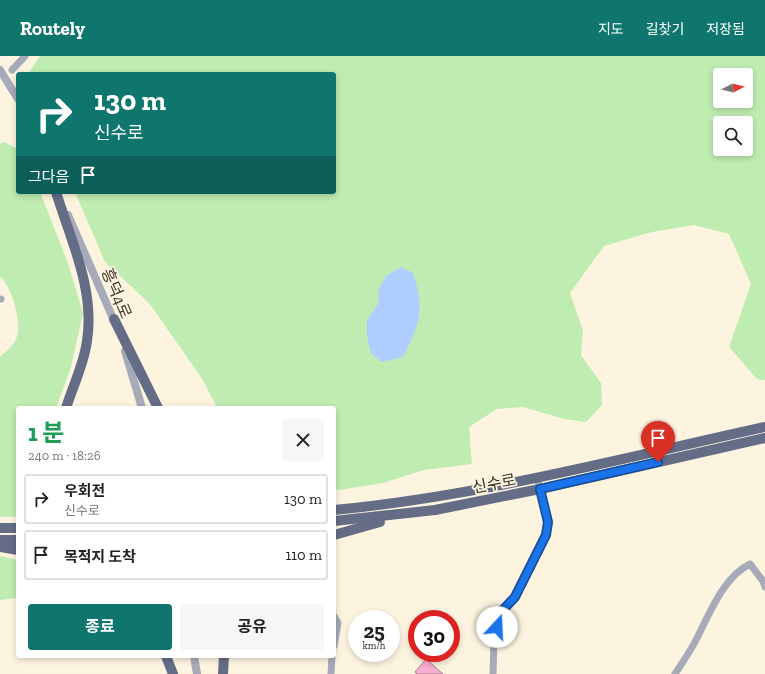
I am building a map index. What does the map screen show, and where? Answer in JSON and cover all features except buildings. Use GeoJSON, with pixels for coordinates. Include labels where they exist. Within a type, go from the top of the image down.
{"type":"FeatureCollection","features":[{"type":"Feature","properties":{"kind":"main road"},"geometry":{"type":"LineString","coordinates":[[58,194],[84,278],[90,320],[82,364],[67,406]]}},
{"type":"Feature","properties":{"kind":"main road"},"geometry":{"type":"LineString","coordinates":[[114,319],[157,406]]}},
{"type":"Feature","properties":{"kind":"main road","name":"신수로"},"geometry":{"type":"LineString","coordinates":[[336,510],[437,496],[537,477],[765,427]]}},
{"type":"Feature","properties":{"kind":"main road","name":"신수로"},"geometry":{"type":"LineString","coordinates":[[336,522],[435,510],[540,489],[765,438]]}},
{"type":"Feature","properties":{"kind":"main road"},"geometry":{"type":"LineString","coordinates":[[336,503],[358,507]]}},
{"type":"Feature","properties":{"kind":"main road"},"geometry":{"type":"LineString","coordinates":[[336,531],[435,510]]}},
{"type":"Feature","properties":{"kind":"main road"},"geometry":{"type":"LineString","coordinates":[[336,534],[362,526]]}},
{"type":"Feature","properties":{"kind":"main road"},"geometry":{"type":"LineString","coordinates":[[0,528],[16,528]]}},
{"type":"Feature","properties":{"kind":"main road"},"geometry":{"type":"LineString","coordinates":[[0,540],[16,540]]}},
{"type":"Feature","properties":{"kind":"main road"},"geometry":{"type":"LineString","coordinates":[[0,547],[16,550]]}},
{"type":"Feature","properties":{"kind":"main road"},"geometry":{"type":"LineString","coordinates":[[167,658],[173,674]]}},
{"type":"Feature","properties":{"kind":"main road"},"geometry":{"type":"LineString","coordinates":[[223,674],[224,658]]}},
{"type":"Feature","properties":{"kind":"street"},"geometry":{"type":"LineString","coordinates":[[12,70],[25,56]]}},
{"type":"Feature","properties":{"kind":"street"},"geometry":{"type":"LineString","coordinates":[[0,70],[16,96]]}},
{"type":"Feature","properties":{"kind":"street","name":"흥덕4로"},"geometry":{"type":"LineString","coordinates":[[58,194],[114,319],[132,370],[141,406]]}},
{"type":"Feature","properties":{"kind":"street"},"geometry":{"type":"LineString","coordinates":[[493,674],[494,641],[501,612],[515,597],[546,535],[548,522],[537,477]]}},
{"type":"Feature","properties":{"kind":"street"},"geometry":{"type":"LineString","coordinates":[[675,674],[696,641],[714,602],[742,568],[750,564],[764,584]]}},
{"type":"Feature","properties":{"kind":"street"},"geometry":{"type":"LineString","coordinates":[[336,620],[338,623],[336,634]]}},
{"type":"Feature","properties":{"kind":"street"},"geometry":{"type":"LineString","coordinates":[[194,658],[197,674]]}},
{"type":"Feature","properties":{"kind":"street"},"geometry":{"type":"LineString","coordinates":[[331,674],[332,658]]}},
{"type":"Feature","properties":{"kind":"green space"},"geometry":{"type":"Polygon","coordinates":[[[40,56],[765,56],[765,380],[757,379],[729,347],[751,284],[729,234],[694,225],[652,232],[604,246],[570,293],[583,331],[581,355],[601,383],[602,405],[586,422],[564,419],[523,407],[497,409],[469,427],[472,464],[424,470],[383,483],[339,490],[336,489],[336,406],[216,406],[203,380],[149,303],[105,262],[76,194],[336,194],[336,72],[29,72],[40,56]]]}},
{"type":"Feature","properties":{"kind":"green space"},"geometry":{"type":"Polygon","coordinates":[[[4,142],[16,148],[16,194],[41,194],[68,263],[83,313],[71,367],[57,406],[16,406],[16,517],[0,517],[0,357],[14,343],[18,326],[15,307],[9,289],[0,277],[0,144],[4,142]]]}},
{"type":"Feature","properties":{"kind":"green space"},"geometry":{"type":"Polygon","coordinates":[[[0,556],[16,560],[16,598],[0,600],[0,556]]]}},
{"type":"Feature","properties":{"kind":"water"},"geometry":{"type":"Polygon","coordinates":[[[401,267],[413,273],[419,297],[419,316],[417,325],[403,357],[381,362],[371,353],[367,336],[367,320],[378,304],[379,289],[386,276],[401,267]]]}},
{"type":"Feature","properties":{"kind":"route"},"geometry":{"type":"LineString","coordinates":[[497,627],[501,612],[515,597],[546,535],[548,522],[540,489],[658,462]]}}]}
